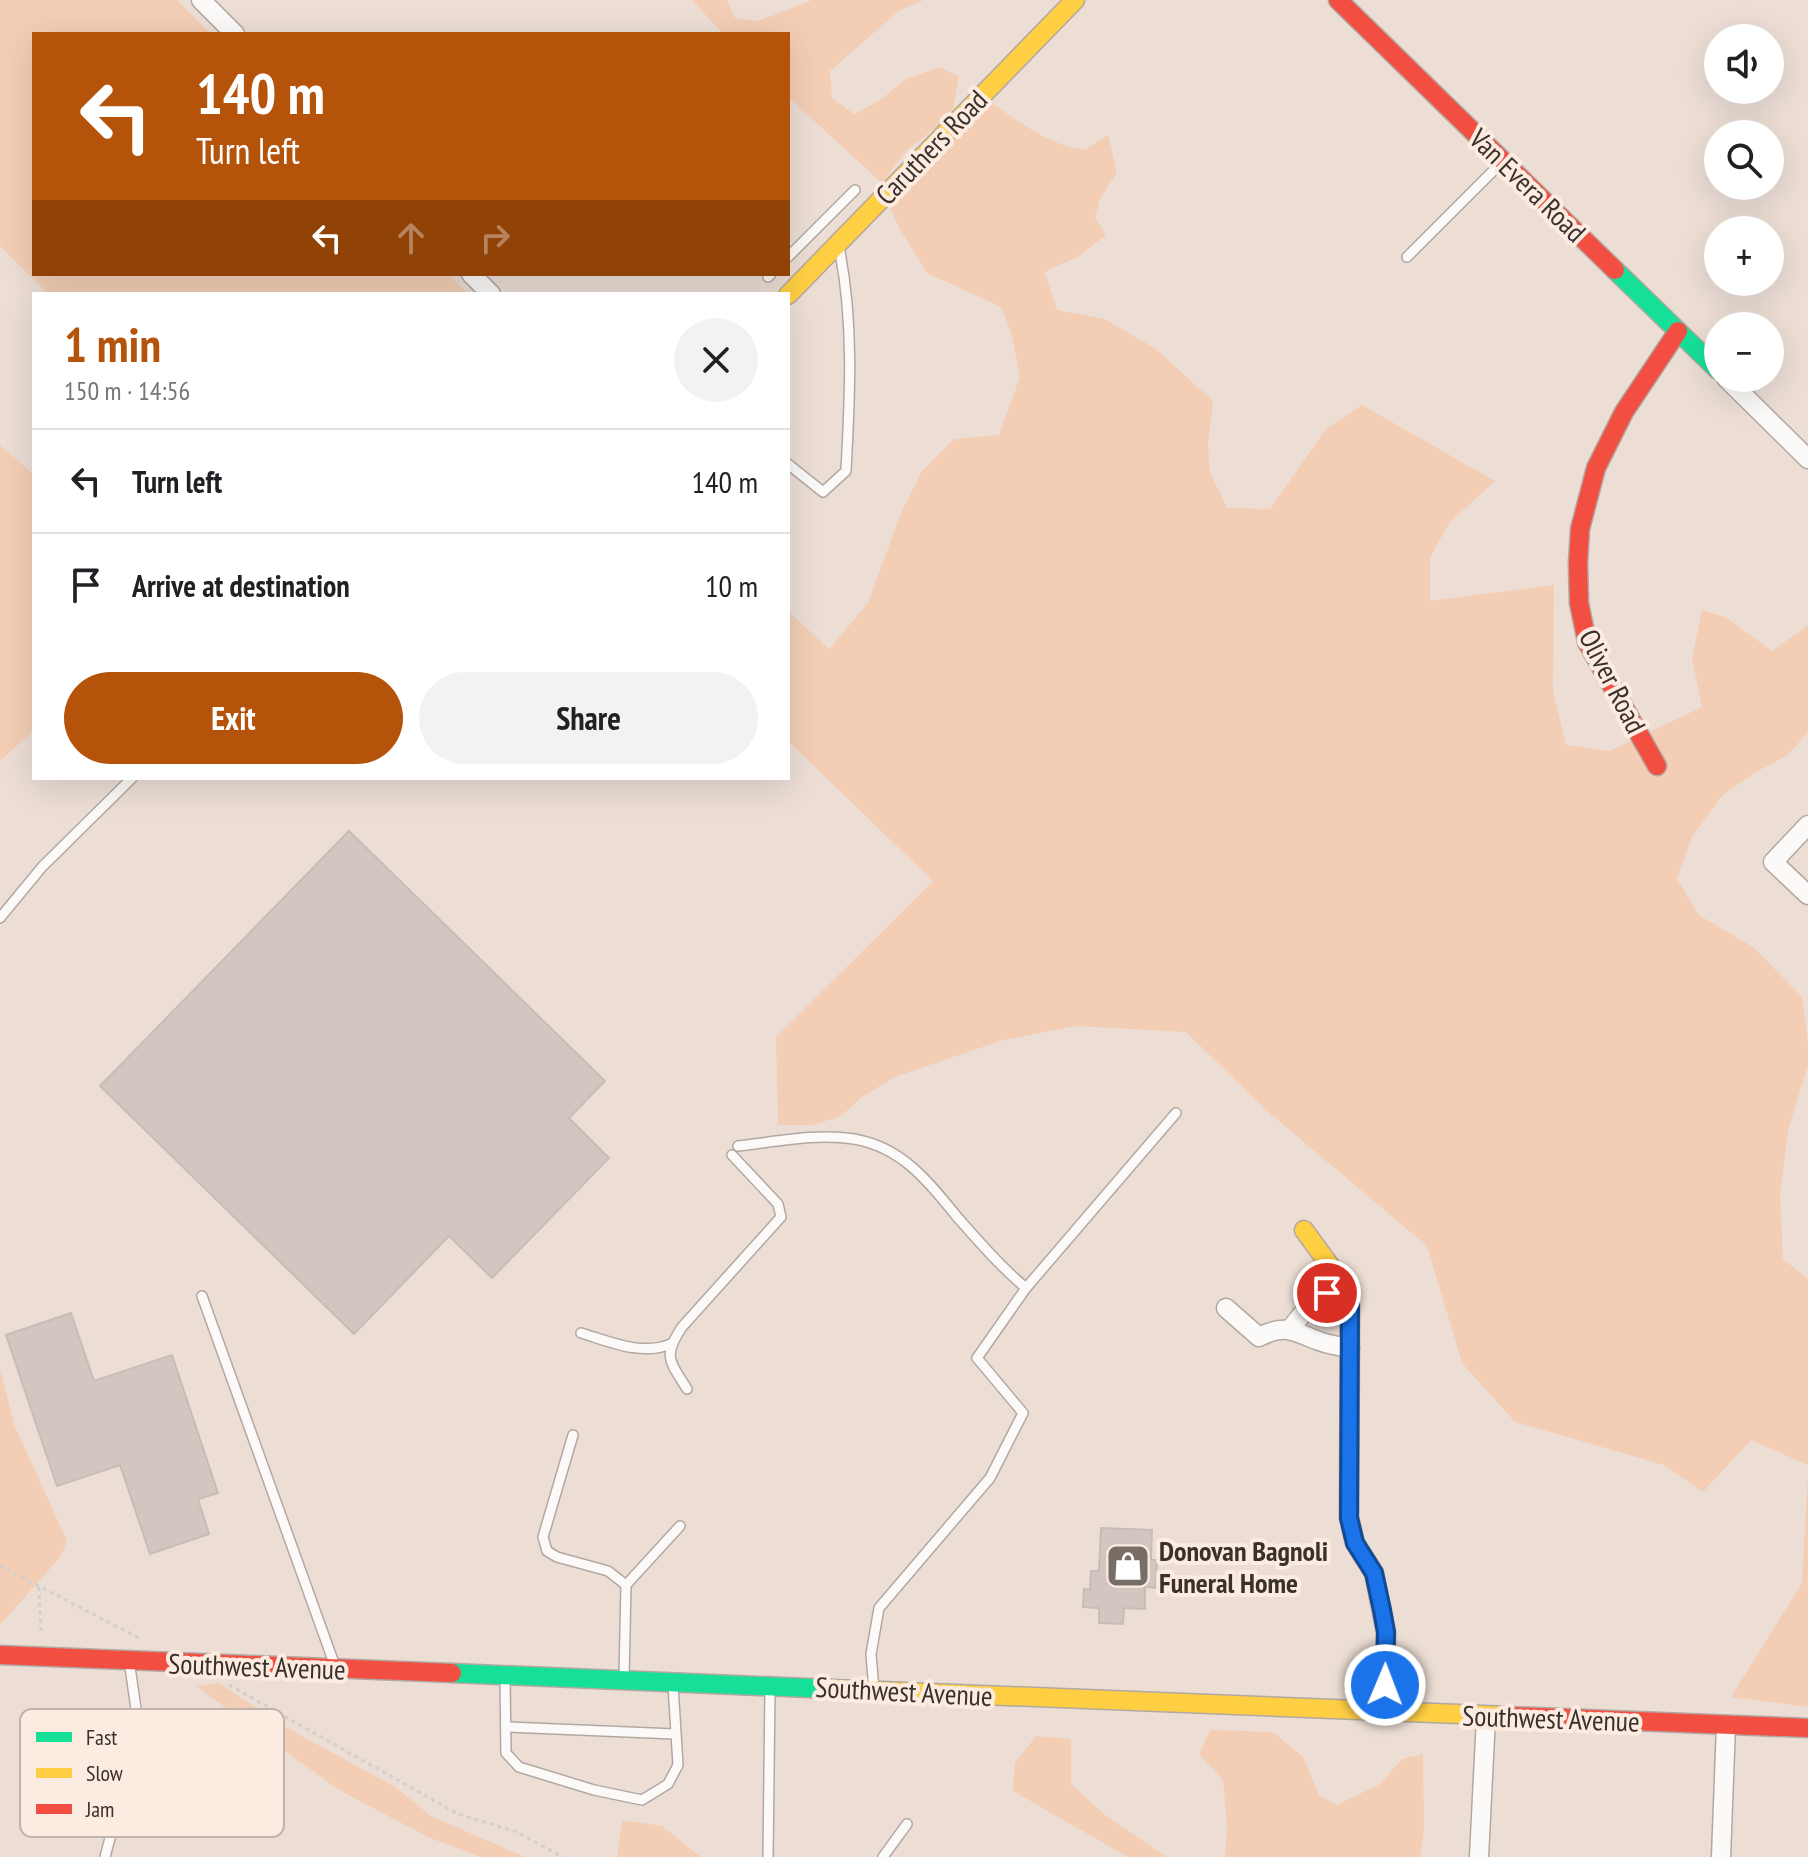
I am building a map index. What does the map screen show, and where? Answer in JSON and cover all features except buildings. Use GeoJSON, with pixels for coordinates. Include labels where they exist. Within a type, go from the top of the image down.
{"type":"FeatureCollection","features":[{"type":"Feature","properties":{"kind":"street"},"geometry":{"type":"LineString","coordinates":[[201,0],[233,32]]}},
{"type":"Feature","properties":{"kind":"street","name":"Caruthers Road"},"geometry":{"type":"LineString","coordinates":[[790,293],[1075,0]]}},
{"type":"Feature","properties":{"kind":"street","name":"Van Evera Road"},"geometry":{"type":"LineString","coordinates":[[1338,0],[1704,356]]}},
{"type":"Feature","properties":{"kind":"street"},"geometry":{"type":"LineString","coordinates":[[473,276],[489,292]]}},
{"type":"Feature","properties":{"kind":"street","name":"Oliver Road"},"geometry":{"type":"LineString","coordinates":[[1657,766],[1588,645],[1577,584],[1578,544],[1585,499],[1602,450],[1630,399],[1678,331]]}},
{"type":"Feature","properties":{"kind":"street"},"geometry":{"type":"LineString","coordinates":[[1740,392],[1808,459]]}},
{"type":"Feature","properties":{"kind":"street"},"geometry":{"type":"LineString","coordinates":[[1808,825],[1773,862],[1808,895]]}},
{"type":"Feature","properties":{"kind":"street"},"geometry":{"type":"LineString","coordinates":[[1304,1230],[1342,1284],[1350,1306],[1349,1518],[1355,1543],[1374,1573],[1386,1632],[1384,1711]]}},
{"type":"Feature","properties":{"kind":"street"},"geometry":{"type":"LineString","coordinates":[[1291,1328],[1312,1302],[1342,1284]]}},
{"type":"Feature","properties":{"kind":"street"},"geometry":{"type":"LineString","coordinates":[[1226,1308],[1259,1337],[1291,1328],[1321,1342],[1350,1348]]}},
{"type":"Feature","properties":{"kind":"street","name":"Southwest Avenue"},"geometry":{"type":"LineString","coordinates":[[0,1655],[1808,1728]]}},
{"type":"Feature","properties":{"kind":"street"},"geometry":{"type":"LineString","coordinates":[[1479,1857],[1486,1717]]}},
{"type":"Feature","properties":{"kind":"street"},"geometry":{"type":"LineString","coordinates":[[1721,1857],[1726,1725]]}},
{"type":"Feature","properties":{"kind":"lane"},"geometry":{"type":"LineString","coordinates":[[1407,257],[1504,161]]}},
{"type":"Feature","properties":{"kind":"lane"},"geometry":{"type":"LineString","coordinates":[[790,255],[855,190]]}},
{"type":"Feature","properties":{"kind":"lane"},"geometry":{"type":"LineString","coordinates":[[790,466],[823,492],[846,471],[850,400],[848,290],[836,245],[816,229]]}},
{"type":"Feature","properties":{"kind":"lane"},"geometry":{"type":"LineString","coordinates":[[0,918],[42,867],[130,780]]}},
{"type":"Feature","properties":{"kind":"lane"},"geometry":{"type":"LineString","coordinates":[[874,1690],[871,1654],[879,1608],[990,1478],[1023,1413],[977,1358],[1026,1288],[1176,1113]]}},
{"type":"Feature","properties":{"kind":"lane"},"geometry":{"type":"LineString","coordinates":[[687,1389],[670,1361],[671,1344],[682,1327],[781,1217],[778,1204],[735,1150],[816,1138],[854,1139],[884,1148],[906,1159],[928,1180],[1005,1271],[1026,1288]]}},
{"type":"Feature","properties":{"kind":"lane"},"geometry":{"type":"LineString","coordinates":[[202,1296],[336,1669]]}},
{"type":"Feature","properties":{"kind":"lane"},"geometry":{"type":"LineString","coordinates":[[581,1333],[634,1348],[655,1350],[671,1344]]}},
{"type":"Feature","properties":{"kind":"lane"},"geometry":{"type":"LineString","coordinates":[[573,1435],[543,1537],[547,1551],[557,1557],[608,1571],[626,1585]]}},
{"type":"Feature","properties":{"kind":"lane"},"geometry":{"type":"LineString","coordinates":[[624,1679],[626,1585],[680,1526]]}},
{"type":"Feature","properties":{"kind":"lane"},"geometry":{"type":"LineString","coordinates":[[129,1660],[136,1709]]}},
{"type":"Feature","properties":{"kind":"lane"},"geometry":{"type":"LineString","coordinates":[[505,1674],[506,1753],[519,1767],[594,1790],[642,1800],[668,1784],[678,1765],[673,1681]]}},
{"type":"Feature","properties":{"kind":"lane"},"geometry":{"type":"LineString","coordinates":[[768,1857],[770,1686]]}},
{"type":"Feature","properties":{"kind":"lane"},"geometry":{"type":"LineString","coordinates":[[506,1727],[675,1734]]}},
{"type":"Feature","properties":{"kind":"lane"},"geometry":{"type":"LineString","coordinates":[[883,1857],[907,1824]]}},
{"type":"Feature","properties":{"kind":"lane"},"geometry":{"type":"LineString","coordinates":[[105,1857],[110,1837]]}},
{"type":"Feature","properties":{"kind":"path"},"geometry":{"type":"LineString","coordinates":[[0,1566],[149,1643]]}},
{"type":"Feature","properties":{"kind":"path"},"geometry":{"type":"LineString","coordinates":[[39,1587],[42,1657]]}},
{"type":"Feature","properties":{"kind":"path"},"geometry":{"type":"LineString","coordinates":[[220,1680],[268,1709]]}},
{"type":"Feature","properties":{"kind":"path"},"geometry":{"type":"LineString","coordinates":[[284,1718],[458,1814],[517,1832],[563,1857]]}},
{"type":"Feature","properties":{"kind":"shaded area"},"geometry":{"type":"Polygon","coordinates":[[[0,0],[177,0],[209,32],[32,32],[32,276],[450,276],[466,292],[46,292],[0,246],[0,0]]]}},
{"type":"Feature","properties":{"kind":"shaded area"},"geometry":{"type":"Polygon","coordinates":[[[692,0],[727,0],[735,18],[758,21],[812,0],[924,0],[900,10],[830,71],[832,98],[854,114],[879,101],[906,79],[939,67],[959,76],[952,115],[907,150],[882,183],[790,99],[790,32],[721,32],[692,0]]]}},
{"type":"Feature","properties":{"kind":"shaded area"},"geometry":{"type":"Polygon","coordinates":[[[981,95],[1030,129],[1070,147],[1084,150],[1108,135],[1117,172],[1099,201],[1095,218],[1106,235],[1079,256],[1045,272],[1057,310],[1105,319],[1156,349],[1213,401],[1208,444],[1210,472],[1227,508],[1270,509],[1326,429],[1362,405],[1495,481],[1450,522],[1430,557],[1430,601],[1554,585],[1553,691],[1566,745],[1609,751],[1702,707],[1692,659],[1702,610],[1727,618],[1772,651],[1808,625],[1808,732],[1788,755],[1723,795],[1692,837],[1677,879],[1699,915],[1753,947],[1802,997],[1808,1065],[1788,1131],[1780,1195],[1783,1259],[1808,1279],[1808,1465],[1751,1440],[1703,1492],[1664,1465],[1515,1422],[1462,1363],[1427,1246],[1266,1110],[1186,1032],[1075,1026],[1000,1041],[895,1077],[862,1097],[841,1116],[813,1125],[778,1125],[776,1037],[933,881],[790,743],[790,613],[829,649],[868,603],[901,513],[922,471],[954,439],[999,435],[1020,377],[1011,332],[1001,307],[927,273],[898,226],[885,195],[981,95]]]}},
{"type":"Feature","properties":{"kind":"shaded area"},"geometry":{"type":"Polygon","coordinates":[[[0,445],[32,473],[32,732],[0,761],[0,445]]]}},
{"type":"Feature","properties":{"kind":"shaded area"},"geometry":{"type":"Polygon","coordinates":[[[0,1369],[14,1424],[67,1541],[61,1556],[0,1625],[0,1369]]]}},
{"type":"Feature","properties":{"kind":"shaded area"},"geometry":{"type":"Polygon","coordinates":[[[1808,1473],[1808,1707],[1731,1697],[1802,1583],[1808,1473]]]}},
{"type":"Feature","properties":{"kind":"shaded area"},"geometry":{"type":"Polygon","coordinates":[[[218,1683],[258,1709],[228,1709],[196,1686],[218,1683]]]}},
{"type":"Feature","properties":{"kind":"shaded area"},"geometry":{"type":"Polygon","coordinates":[[[284,1725],[395,1787],[431,1816],[525,1857],[481,1857],[430,1838],[339,1790],[284,1750],[284,1725]]]}},
{"type":"Feature","properties":{"kind":"shaded area"},"geometry":{"type":"Polygon","coordinates":[[[1210,1730],[1273,1732],[1303,1757],[1319,1795],[1337,1805],[1380,1784],[1402,1759],[1423,1754],[1424,1831],[1420,1857],[1225,1857],[1227,1824],[1223,1780],[1199,1754],[1210,1730]]]}},
{"type":"Feature","properties":{"kind":"shaded area"},"geometry":{"type":"Polygon","coordinates":[[[1036,1736],[1071,1739],[1071,1784],[1105,1815],[1167,1857],[1128,1857],[1013,1791],[1015,1763],[1036,1736]]]}},
{"type":"Feature","properties":{"kind":"shaded area"},"geometry":{"type":"Polygon","coordinates":[[[622,1820],[662,1826],[701,1857],[617,1857],[622,1820]]]}},
{"type":"Feature","properties":{"kind":"traffic: fast"},"geometry":{"type":"LineString","coordinates":[[1615,270],[1704,356]]}},
{"type":"Feature","properties":{"kind":"traffic: fast"},"geometry":{"type":"LineString","coordinates":[[452,1673],[832,1689]]}},
{"type":"Feature","properties":{"kind":"traffic: slow"},"geometry":{"type":"LineString","coordinates":[[790,293],[1075,0]]}},
{"type":"Feature","properties":{"kind":"traffic: slow"},"geometry":{"type":"LineString","coordinates":[[1304,1230],[1333,1270],[1350,1306],[1349,1518],[1355,1543],[1374,1573],[1386,1632],[1384,1711]]}},
{"type":"Feature","properties":{"kind":"traffic: slow"},"geometry":{"type":"LineString","coordinates":[[832,1689],[1509,1716]]}},
{"type":"Feature","properties":{"kind":"traffic: jam"},"geometry":{"type":"LineString","coordinates":[[1338,0],[1615,270]]}},
{"type":"Feature","properties":{"kind":"traffic: jam"},"geometry":{"type":"LineString","coordinates":[[1657,766],[1587,642],[1579,603],[1578,563],[1580,529],[1596,468],[1624,412],[1678,331]]}},
{"type":"Feature","properties":{"kind":"traffic: jam"},"geometry":{"type":"LineString","coordinates":[[0,1655],[452,1673]]}},
{"type":"Feature","properties":{"kind":"traffic: jam"},"geometry":{"type":"LineString","coordinates":[[1509,1716],[1808,1728]]}},
{"type":"Feature","properties":{"kind":"place","name":"Donovan Bagnoli Funeral Home"},"geometry":{"type":"Point","coordinates":[1128,1566]}},
{"type":"Feature","properties":{"kind":"route"},"geometry":{"type":"LineString","coordinates":[[1327,1293],[1342,1284],[1350,1306],[1349,1518],[1355,1543],[1374,1573],[1382,1610],[1386,1632],[1385,1685]]}}]}
